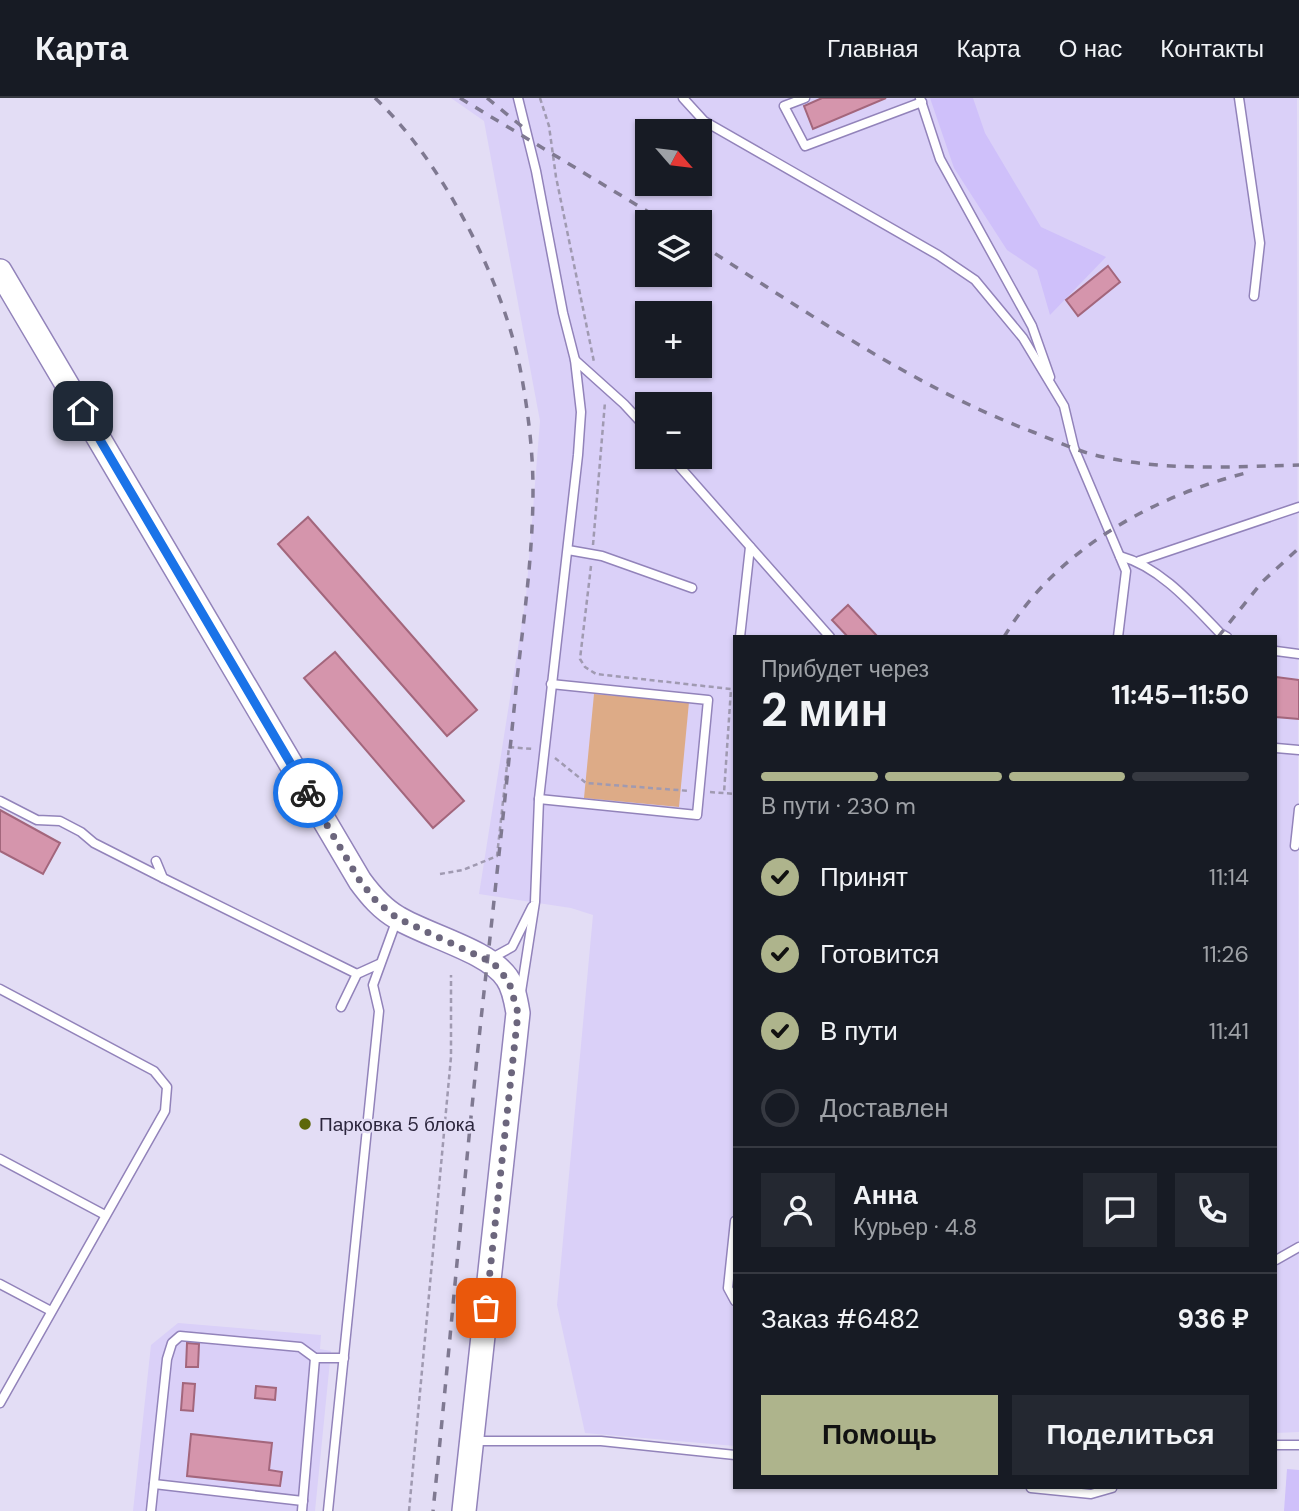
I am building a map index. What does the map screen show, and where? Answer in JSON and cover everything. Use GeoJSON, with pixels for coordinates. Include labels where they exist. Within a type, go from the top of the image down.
{"type":"FeatureCollection","features":[{"type":"Feature","properties":{"kind":"main road"},"geometry":{"type":"LineString","coordinates":[[0,271],[360,881],[377,902],[397,918],[487,960],[505,975],[509,982],[518,1013],[464,1511]]}},
{"type":"Feature","properties":{"kind":"lane"},"geometry":{"type":"LineString","coordinates":[[518,1013],[535,901],[539,799],[581,412],[575,360],[519,98]]}},
{"type":"Feature","properties":{"kind":"lane"},"geometry":{"type":"LineString","coordinates":[[683,98],[704,121],[938,254],[975,280],[1023,338],[1064,406],[1074,448],[1126,571],[1118,635]]}},
{"type":"Feature","properties":{"kind":"lane"},"geometry":{"type":"LineString","coordinates":[[805,98],[784,106],[805,146],[921,100],[940,159],[1032,326],[1056,393]]}},
{"type":"Feature","properties":{"kind":"lane"},"geometry":{"type":"LineString","coordinates":[[1239,98],[1260,243],[1254,296]]}},
{"type":"Feature","properties":{"kind":"lane"},"geometry":{"type":"LineString","coordinates":[[575,360],[635,416]]}},
{"type":"Feature","properties":{"kind":"lane"},"geometry":{"type":"LineString","coordinates":[[682,469],[828,635]]}},
{"type":"Feature","properties":{"kind":"lane"},"geometry":{"type":"LineString","coordinates":[[1139,561],[1299,507]]}},
{"type":"Feature","properties":{"kind":"lane"},"geometry":{"type":"LineString","coordinates":[[740,635],[750,547]]}},
{"type":"Feature","properties":{"kind":"lane"},"geometry":{"type":"LineString","coordinates":[[568,550],[602,556],[692,588]]}},
{"type":"Feature","properties":{"kind":"lane"},"geometry":{"type":"LineString","coordinates":[[1120,556],[1139,561],[1187,599],[1224,635]]}},
{"type":"Feature","properties":{"kind":"lane"},"geometry":{"type":"LineString","coordinates":[[1277,651],[1299,654]]}},
{"type":"Feature","properties":{"kind":"lane"},"geometry":{"type":"LineString","coordinates":[[539,799],[697,815],[708,699],[551,684]]}},
{"type":"Feature","properties":{"kind":"lane"},"geometry":{"type":"LineString","coordinates":[[1277,748],[1299,750]]}},
{"type":"Feature","properties":{"kind":"lane"},"geometry":{"type":"LineString","coordinates":[[0,801],[37,820],[60,821],[81,831],[94,843],[127,861],[357,974]]}},
{"type":"Feature","properties":{"kind":"lane"},"geometry":{"type":"LineString","coordinates":[[1295,846],[1299,809]]}},
{"type":"Feature","properties":{"kind":"lane"},"geometry":{"type":"LineString","coordinates":[[156,861],[163,878]]}},
{"type":"Feature","properties":{"kind":"lane"},"geometry":{"type":"LineString","coordinates":[[487,960],[512,947],[535,901]]}},
{"type":"Feature","properties":{"kind":"lane"},"geometry":{"type":"LineString","coordinates":[[328,1511],[379,1011],[373,985],[397,918]]}},
{"type":"Feature","properties":{"kind":"lane"},"geometry":{"type":"LineString","coordinates":[[341,1007],[357,974],[379,964]]}},
{"type":"Feature","properties":{"kind":"lane"},"geometry":{"type":"LineString","coordinates":[[0,989],[153,1071],[167,1087],[165,1111],[0,1403]]}},
{"type":"Feature","properties":{"kind":"lane"},"geometry":{"type":"LineString","coordinates":[[0,1159],[105,1215]]}},
{"type":"Feature","properties":{"kind":"lane"},"geometry":{"type":"LineString","coordinates":[[733,1240],[728,1288],[733,1297]]}},
{"type":"Feature","properties":{"kind":"lane"},"geometry":{"type":"LineString","coordinates":[[1277,1258],[1299,1247]]}},
{"type":"Feature","properties":{"kind":"lane"},"geometry":{"type":"LineString","coordinates":[[0,1284],[51,1311]]}},
{"type":"Feature","properties":{"kind":"lane"},"geometry":{"type":"LineString","coordinates":[[151,1511],[167,1359],[172,1343],[180,1336],[300,1347],[315,1358],[344,1358]]}},
{"type":"Feature","properties":{"kind":"lane"},"geometry":{"type":"LineString","coordinates":[[302,1511],[315,1358]]}},
{"type":"Feature","properties":{"kind":"lane"},"geometry":{"type":"LineString","coordinates":[[471,1441],[601,1441],[733,1455]]}},
{"type":"Feature","properties":{"kind":"lane"},"geometry":{"type":"LineString","coordinates":[[1277,1445],[1299,1445]]}},
{"type":"Feature","properties":{"kind":"lane"},"geometry":{"type":"LineString","coordinates":[[154,1484],[303,1501]]}},
{"type":"Feature","properties":{"kind":"lane"},"geometry":{"type":"LineString","coordinates":[[1041,1489],[1091,1494],[1108,1489]]}},
{"type":"Feature","properties":{"kind":"path"},"geometry":{"type":"LineString","coordinates":[[540,98],[549,126],[555,177],[606,406],[580,659],[584,667],[596,674],[732,689],[724,793]]}},
{"type":"Feature","properties":{"kind":"path"},"geometry":{"type":"LineString","coordinates":[[440,874],[463,870],[497,856],[509,747]]}},
{"type":"Feature","properties":{"kind":"path"},"geometry":{"type":"LineString","coordinates":[[586,783],[733,794]]}},
{"type":"Feature","properties":{"kind":"path"},"geometry":{"type":"LineString","coordinates":[[409,1511],[452,1056],[450,975]]}},
{"type":"Feature","properties":{"kind":"shaded area"},"geometry":{"type":"Polygon","coordinates":[[[451,98],[1297,98],[1299,1432],[1277,1433],[1277,635],[733,635],[733,1446],[585,1433],[557,1305],[593,915],[571,908],[479,894],[526,597],[540,421],[484,121],[451,98]]]}},
{"type":"Feature","properties":{"kind":"shaded area"},"geometry":{"type":"Polygon","coordinates":[[[930,98],[973,98],[985,133],[1041,227],[1106,257],[1050,315],[1037,270],[1007,250],[954,168],[930,98]]]}},
{"type":"Feature","properties":{"kind":"shaded area"},"geometry":{"type":"Polygon","coordinates":[[[594,694],[689,702],[679,807],[584,798],[594,694]]]}},
{"type":"Feature","properties":{"kind":"shaded area"},"geometry":{"type":"Polygon","coordinates":[[[178,1323],[321,1335],[320,1349],[331,1351],[315,1511],[133,1511],[151,1345],[178,1323]]]}},
{"type":"Feature","properties":{"kind":"shaded area"},"geometry":{"type":"Polygon","coordinates":[[[1287,1469],[1299,1470],[1299,1511],[1284,1511],[1287,1469]]]}},
{"type":"Feature","properties":{"kind":"building"},"geometry":{"type":"Polygon","coordinates":[[[822,98],[886,98],[813,129],[804,106],[822,98]]]}},
{"type":"Feature","properties":{"kind":"building"},"geometry":{"type":"Polygon","coordinates":[[[1108,266],[1120,282],[1078,316],[1066,300],[1108,266]]]}},
{"type":"Feature","properties":{"kind":"building"},"geometry":{"type":"Polygon","coordinates":[[[308,517],[477,710],[447,736],[278,544],[308,517]]]}},
{"type":"Feature","properties":{"kind":"building"},"geometry":{"type":"Polygon","coordinates":[[[848,605],[876,635],[846,635],[832,620],[848,605]]]}},
{"type":"Feature","properties":{"kind":"building"},"geometry":{"type":"Polygon","coordinates":[[[335,652],[464,801],[433,828],[304,678],[335,652]]]}},
{"type":"Feature","properties":{"kind":"building"},"geometry":{"type":"Polygon","coordinates":[[[1277,677],[1299,680],[1299,719],[1277,717],[1277,677]]]}},
{"type":"Feature","properties":{"kind":"building"},"geometry":{"type":"Polygon","coordinates":[[[0,810],[60,843],[43,874],[0,851],[0,810]]]}},
{"type":"Feature","properties":{"kind":"building"},"geometry":{"type":"Polygon","coordinates":[[[187,1343],[199,1344],[198,1367],[186,1367],[187,1343]]]}},
{"type":"Feature","properties":{"kind":"building"},"geometry":{"type":"Polygon","coordinates":[[[183,1383],[195,1384],[193,1411],[181,1410],[183,1383]]]}},
{"type":"Feature","properties":{"kind":"building"},"geometry":{"type":"Polygon","coordinates":[[[256,1386],[276,1388],[275,1400],[255,1398],[256,1386]]]}},
{"type":"Feature","properties":{"kind":"building"},"geometry":{"type":"Polygon","coordinates":[[[191,1434],[272,1443],[269,1470],[282,1472],[280,1486],[187,1476],[191,1434]]]}},
{"type":"Feature","properties":{"kind":"railway"},"geometry":{"type":"LineString","coordinates":[[375,98],[400,124],[447,189],[467,225],[501,301],[521,373],[530,431],[533,475],[528,585],[473,1095],[433,1511]]}},
{"type":"Feature","properties":{"kind":"railway"},"geometry":{"type":"LineString","coordinates":[[460,98],[645,210]]}},
{"type":"Feature","properties":{"kind":"railway"},"geometry":{"type":"LineString","coordinates":[[487,98],[525,129]]}},
{"type":"Feature","properties":{"kind":"railway"},"geometry":{"type":"LineString","coordinates":[[712,252],[821,322],[904,371],[989,414],[1076,449],[1103,457],[1176,466],[1299,465]]}},
{"type":"Feature","properties":{"kind":"railway"},"geometry":{"type":"LineString","coordinates":[[1005,635],[1025,606],[1050,578],[1108,532],[1175,497],[1246,473]]}},
{"type":"Feature","properties":{"kind":"railway"},"geometry":{"type":"LineString","coordinates":[[1220,635],[1262,582],[1299,548]]}},
{"type":"Feature","properties":{"kind":"way so far"},"geometry":{"type":"LineString","coordinates":[[308,793],[360,881],[377,902],[397,918],[496,966],[505,975],[516,1000],[518,1013],[486,1308]]}},
{"type":"Feature","properties":{"kind":"place","name":"Парковка 5 блока"},"geometry":{"type":"Point","coordinates":[305,1124]}},
{"type":"Feature","properties":{"kind":"route"},"geometry":{"type":"LineString","coordinates":[[83,411],[308,793]]}}]}
